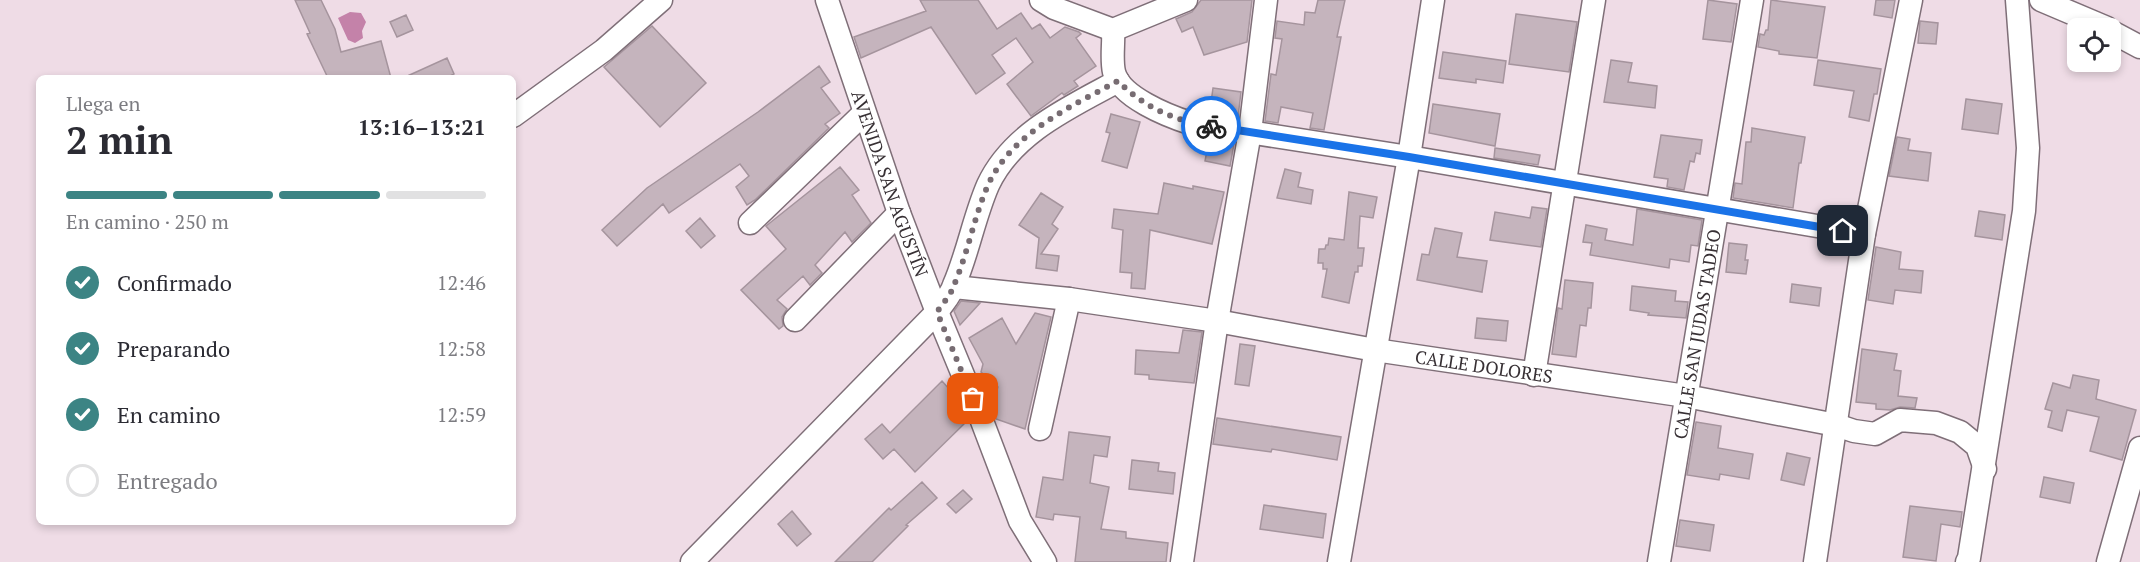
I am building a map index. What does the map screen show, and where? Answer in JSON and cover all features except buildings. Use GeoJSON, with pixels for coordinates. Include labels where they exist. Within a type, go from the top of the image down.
{"type":"FeatureCollection","features":[{"type":"Feature","properties":{"kind":"street"},"geometry":{"type":"LineString","coordinates":[[516,114],[604,50],[661,0]]}},
{"type":"Feature","properties":{"kind":"street","name":"AVENIDA SAN AGUSTÍN"},"geometry":{"type":"LineString","coordinates":[[827,0],[899,213],[937,312],[1020,521],[1045,562]]}},
{"type":"Feature","properties":{"kind":"street"},"geometry":{"type":"LineString","coordinates":[[1041,0],[1054,8],[1113,30],[1186,0]]}},
{"type":"Feature","properties":{"kind":"street"},"geometry":{"type":"LineString","coordinates":[[1182,562],[1217,321],[1250,132],[1266,0]]}},
{"type":"Feature","properties":{"kind":"street"},"geometry":{"type":"LineString","coordinates":[[1339,562],[1409,157],[1433,0]]}},
{"type":"Feature","properties":{"kind":"street"},"geometry":{"type":"LineString","coordinates":[[1534,375],[1594,0]]}},
{"type":"Feature","properties":{"kind":"street","name":"CALLE SAN JUDAS TADEO"},"geometry":{"type":"LineString","coordinates":[[1659,562],[1752,0]]}},
{"type":"Feature","properties":{"kind":"street"},"geometry":{"type":"LineString","coordinates":[[1815,562],[1864,234],[1911,0]]}},
{"type":"Feature","properties":{"kind":"street"},"geometry":{"type":"LineString","coordinates":[[1967,562],[1970,558],[1985,468],[2024,211],[2028,148],[2017,0]]}},
{"type":"Feature","properties":{"kind":"street"},"geometry":{"type":"LineString","coordinates":[[2041,0],[2083,18]]}},
{"type":"Feature","properties":{"kind":"street"},"geometry":{"type":"LineString","coordinates":[[1113,30],[1114,71],[1118,81],[1131,93],[1166,115],[1190,123],[1409,157],[1864,234]]}},
{"type":"Feature","properties":{"kind":"street"},"geometry":{"type":"LineString","coordinates":[[2121,36],[2140,47]]}},
{"type":"Feature","properties":{"kind":"street"},"geometry":{"type":"LineString","coordinates":[[692,562],[937,312],[954,287],[988,185],[1002,162],[1020,142],[1055,115],[1118,81]]}},
{"type":"Feature","properties":{"kind":"street"},"geometry":{"type":"LineString","coordinates":[[750,223],[864,113]]}},
{"type":"Feature","properties":{"kind":"street"},"geometry":{"type":"LineString","coordinates":[[795,320],[899,213]]}},
{"type":"Feature","properties":{"kind":"street","name":"CALLE DOLORES"},"geometry":{"type":"LineString","coordinates":[[954,287],[1069,300],[1217,321],[1375,350],[1686,396],[1875,434],[1900,420],[1936,423],[1960,432],[1977,446],[1985,468]]}},
{"type":"Feature","properties":{"kind":"street"},"geometry":{"type":"LineString","coordinates":[[1040,429],[1069,300]]}},
{"type":"Feature","properties":{"kind":"street"},"geometry":{"type":"LineString","coordinates":[[2108,562],[2140,448]]}},
{"type":"Feature","properties":{"kind":"shaded area"},"geometry":{"type":"Polygon","coordinates":[[[350,12],[361,13],[366,22],[362,31],[363,38],[355,43],[348,40],[338,18],[350,12]]]}},
{"type":"Feature","properties":{"kind":"way so far"},"geometry":{"type":"LineString","coordinates":[[973,399],[937,312],[954,287],[988,185],[1002,162],[1020,142],[1055,115],[1118,81],[1146,104],[1166,115],[1190,123],[1211,126]]}},
{"type":"Feature","properties":{"kind":"route"},"geometry":{"type":"LineString","coordinates":[[1211,126],[1409,157],[1843,231]]}}]}
